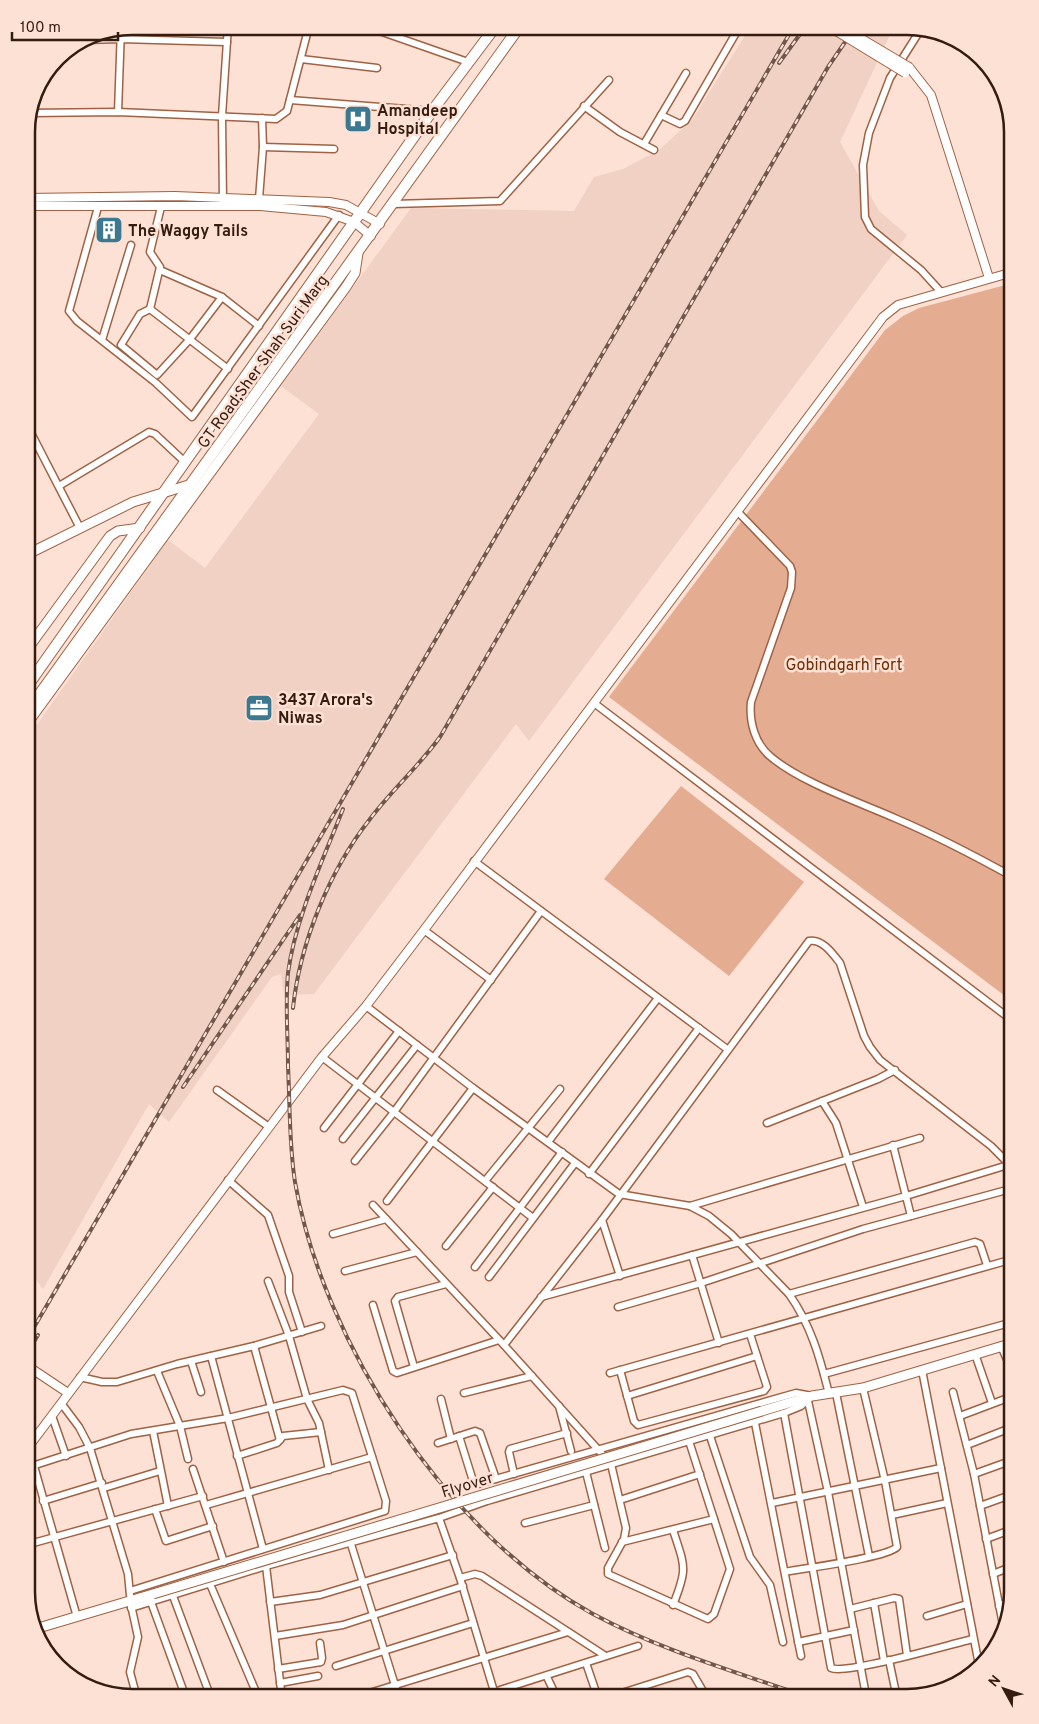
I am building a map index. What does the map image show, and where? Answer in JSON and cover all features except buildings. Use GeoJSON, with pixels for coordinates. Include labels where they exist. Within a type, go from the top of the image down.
{"type":"FeatureCollection","features":[{"type":"Feature","properties":{"kind":"main road","name":"GT Road;Sher Shah Suri Marg"},"geometry":{"type":"LineString","coordinates":[[35,675],[168,490],[432,111],[489,35]]}},
{"type":"Feature","properties":{"kind":"main road","name":"GT Road;Sher Shah Suri Marg"},"geometry":{"type":"LineString","coordinates":[[35,701],[380,224],[514,35]]}},
{"type":"Feature","properties":{"kind":"main road"},"geometry":{"type":"LineString","coordinates":[[35,712],[346,287],[355,272],[358,254]]}},
{"type":"Feature","properties":{"kind":"main road"},"geometry":{"type":"LineString","coordinates":[[35,550],[133,502],[192,484]]}},
{"type":"Feature","properties":{"kind":"main road"},"geometry":{"type":"LineString","coordinates":[[35,639],[110,536],[118,531],[140,528]]}},
{"type":"Feature","properties":{"kind":"main road","name":"Flyover"},"geometry":{"type":"LineString","coordinates":[[42,1627],[130,1600],[152,1598],[762,1411],[863,1388],[1002,1346]]}},
{"type":"Feature","properties":{"kind":"street"},"geometry":{"type":"LineString","coordinates":[[224,207],[222,116],[227,35]]}},
{"type":"Feature","properties":{"kind":"street"},"geometry":{"type":"LineString","coordinates":[[37,113],[118,112],[276,119],[285,114],[307,35]]}},
{"type":"Feature","properties":{"kind":"street"},"geometry":{"type":"LineString","coordinates":[[391,35],[468,62]]}},
{"type":"Feature","properties":{"kind":"street"},"geometry":{"type":"LineString","coordinates":[[661,115],[680,124],[685,122],[735,35]]}},
{"type":"Feature","properties":{"kind":"street"},"geometry":{"type":"LineString","coordinates":[[844,35],[909,72]]}},
{"type":"Feature","properties":{"kind":"street"},"geometry":{"type":"LineString","coordinates":[[854,35],[909,72],[931,95],[989,278]]}},
{"type":"Feature","properties":{"kind":"street"},"geometry":{"type":"LineString","coordinates":[[118,112],[120,36]]}},
{"type":"Feature","properties":{"kind":"street"},"geometry":{"type":"LineString","coordinates":[[917,36],[890,78],[868,133],[863,165],[864,217],[871,229],[915,265],[941,292]]}},
{"type":"Feature","properties":{"kind":"street"},"geometry":{"type":"LineString","coordinates":[[103,39],[227,42]]}},
{"type":"Feature","properties":{"kind":"street"},"geometry":{"type":"LineString","coordinates":[[301,60],[377,68]]}},
{"type":"Feature","properties":{"kind":"street"},"geometry":{"type":"LineString","coordinates":[[644,144],[686,73]]}},
{"type":"Feature","properties":{"kind":"street"},"geometry":{"type":"LineString","coordinates":[[393,204],[500,200],[609,80]]}},
{"type":"Feature","properties":{"kind":"street"},"geometry":{"type":"LineString","coordinates":[[290,100],[432,111]]}},
{"type":"Feature","properties":{"kind":"street"},"geometry":{"type":"LineString","coordinates":[[584,106],[620,132],[654,150]]}},
{"type":"Feature","properties":{"kind":"street"},"geometry":{"type":"LineString","coordinates":[[259,199],[263,147],[262,118]]}},
{"type":"Feature","properties":{"kind":"street"},"geometry":{"type":"LineString","coordinates":[[263,147],[334,149]]}},
{"type":"Feature","properties":{"kind":"street"},"geometry":{"type":"LineString","coordinates":[[35,198],[175,196],[329,202],[346,205],[362,212],[380,224]]}},
{"type":"Feature","properties":{"kind":"street"},"geometry":{"type":"LineString","coordinates":[[35,206],[260,206],[326,212],[339,215],[354,222],[371,236]]}},
{"type":"Feature","properties":{"kind":"street"},"geometry":{"type":"LineString","coordinates":[[98,207],[68,309],[77,321],[156,383],[192,417],[339,215]]}},
{"type":"Feature","properties":{"kind":"street"},"geometry":{"type":"LineString","coordinates":[[161,207],[150,252],[160,265],[150,309],[140,314],[121,343],[123,347],[155,374],[159,374],[222,297]]}},
{"type":"Feature","properties":{"kind":"street"},"geometry":{"type":"LineString","coordinates":[[102,340],[131,245]]}},
{"type":"Feature","properties":{"kind":"street"},"geometry":{"type":"LineString","coordinates":[[160,270],[222,297],[259,326]]}},
{"type":"Feature","properties":{"kind":"street"},"geometry":{"type":"LineString","coordinates":[[35,1438],[322,1056],[366,1006],[424,930],[883,317],[898,305],[1004,274]]}},
{"type":"Feature","properties":{"kind":"street"},"geometry":{"type":"LineString","coordinates":[[150,309],[228,369]]}},
{"type":"Feature","properties":{"kind":"street"},"geometry":{"type":"LineString","coordinates":[[59,486],[149,432],[155,434],[186,463]]}},
{"type":"Feature","properties":{"kind":"street"},"geometry":{"type":"LineString","coordinates":[[35,441],[80,528]]}},
{"type":"Feature","properties":{"kind":"street"},"geometry":{"type":"LineString","coordinates":[[738,512],[784,558],[792,572],[791,588],[751,702],[751,722],[761,746],[770,756],[789,769],[910,825],[1004,872]]}},
{"type":"Feature","properties":{"kind":"street"},"geometry":{"type":"LineString","coordinates":[[594,702],[1004,1014]]}},
{"type":"Feature","properties":{"kind":"street"},"geometry":{"type":"LineString","coordinates":[[474,861],[727,1049]]}},
{"type":"Feature","properties":{"kind":"street"},"geometry":{"type":"LineString","coordinates":[[355,1161],[394,1112],[541,912]]}},
{"type":"Feature","properties":{"kind":"street"},"geometry":{"type":"LineString","coordinates":[[424,930],[491,980]]}},
{"type":"Feature","properties":{"kind":"street"},"geometry":{"type":"LineString","coordinates":[[504,1345],[602,1220],[619,1194],[807,944],[814,940],[827,948],[840,963],[864,1036],[880,1060],[991,1146],[1004,1161]]}},
{"type":"Feature","properties":{"kind":"street"},"geometry":{"type":"LineString","coordinates":[[548,1142],[658,998]]}},
{"type":"Feature","properties":{"kind":"street"},"geometry":{"type":"LineString","coordinates":[[366,1006],[473,1088],[619,1194],[690,1206],[720,1225],[789,1294],[805,1318],[824,1374],[833,1394],[856,1486],[869,1556]]}},
{"type":"Feature","properties":{"kind":"street"},"geometry":{"type":"LineString","coordinates":[[590,1174],[699,1028]]}},
{"type":"Feature","properties":{"kind":"street"},"geometry":{"type":"LineString","coordinates":[[324,1128],[399,1031]]}},
{"type":"Feature","properties":{"kind":"street"},"geometry":{"type":"LineString","coordinates":[[343,1139],[417,1045]]}},
{"type":"Feature","properties":{"kind":"street"},"geometry":{"type":"LineString","coordinates":[[322,1056],[433,1144],[533,1218]]}},
{"type":"Feature","properties":{"kind":"street"},"geometry":{"type":"LineString","coordinates":[[766,1123],[878,1079],[895,1070]]}},
{"type":"Feature","properties":{"kind":"street"},"geometry":{"type":"LineString","coordinates":[[387,1201],[433,1144],[473,1088]]}},
{"type":"Feature","properties":{"kind":"street"},"geometry":{"type":"LineString","coordinates":[[485,1181],[560,1089]]}},
{"type":"Feature","properties":{"kind":"street"},"geometry":{"type":"LineString","coordinates":[[217,1090],[269,1127]]}},
{"type":"Feature","properties":{"kind":"street"},"geometry":{"type":"LineString","coordinates":[[822,1101],[836,1123],[863,1207]]}},
{"type":"Feature","properties":{"kind":"street"},"geometry":{"type":"LineString","coordinates":[[690,1206],[847,1158],[920,1138]]}},
{"type":"Feature","properties":{"kind":"street"},"geometry":{"type":"LineString","coordinates":[[893,1145],[911,1216]]}},
{"type":"Feature","properties":{"kind":"street"},"geometry":{"type":"LineString","coordinates":[[475,1268],[562,1152]]}},
{"type":"Feature","properties":{"kind":"street"},"geometry":{"type":"LineString","coordinates":[[489,1277],[575,1163]]}},
{"type":"Feature","properties":{"kind":"street"},"geometry":{"type":"LineString","coordinates":[[541,1297],[906,1196],[1004,1166]]}},
{"type":"Feature","properties":{"kind":"street"},"geometry":{"type":"LineString","coordinates":[[228,1180],[268,1215],[289,1276],[289,1292],[302,1332]]}},
{"type":"Feature","properties":{"kind":"street"},"geometry":{"type":"LineString","coordinates":[[446,1246],[492,1188]]}},
{"type":"Feature","properties":{"kind":"street"},"geometry":{"type":"LineString","coordinates":[[618,1307],[702,1283],[758,1263],[911,1216],[1003,1191]]}},
{"type":"Feature","properties":{"kind":"street"},"geometry":{"type":"LineString","coordinates":[[374,1205],[611,1464],[626,1528],[622,1542],[608,1568],[608,1574],[673,1605],[708,1619],[714,1614],[730,1569],[689,1441]]}},
{"type":"Feature","properties":{"kind":"street"},"geometry":{"type":"LineString","coordinates":[[334,1234],[386,1219]]}},
{"type":"Feature","properties":{"kind":"street"},"geometry":{"type":"LineString","coordinates":[[602,1220],[620,1276]]}},
{"type":"Feature","properties":{"kind":"street"},"geometry":{"type":"LineString","coordinates":[[789,1294],[975,1242],[980,1244],[987,1265]]}},
{"type":"Feature","properties":{"kind":"street"},"geometry":{"type":"LineString","coordinates":[[345,1271],[418,1252]]}},
{"type":"Feature","properties":{"kind":"street"},"geometry":{"type":"LineString","coordinates":[[692,1255],[719,1343]]}},
{"type":"Feature","properties":{"kind":"street"},"geometry":{"type":"LineString","coordinates":[[610,1373],[1004,1261]]}},
{"type":"Feature","properties":{"kind":"street"},"geometry":{"type":"LineString","coordinates":[[268,1281],[289,1336],[308,1399],[321,1432],[329,1470]]}},
{"type":"Feature","properties":{"kind":"street"},"geometry":{"type":"LineString","coordinates":[[414,1367],[395,1302],[398,1297],[446,1284]]}},
{"type":"Feature","properties":{"kind":"street"},"geometry":{"type":"LineString","coordinates":[[372,1305],[393,1371],[400,1373],[499,1340]]}},
{"type":"Feature","properties":{"kind":"street"},"geometry":{"type":"LineString","coordinates":[[824,1374],[1004,1324]]}},
{"type":"Feature","properties":{"kind":"street"},"geometry":{"type":"LineString","coordinates":[[80,1377],[109,1383],[254,1346],[321,1326]]}},
{"type":"Feature","properties":{"kind":"street"},"geometry":{"type":"LineString","coordinates":[[620,1370],[634,1421],[638,1425],[764,1391],[767,1387],[750,1334]]}},
{"type":"Feature","properties":{"kind":"street"},"geometry":{"type":"LineString","coordinates":[[254,1346],[280,1440]]}},
{"type":"Feature","properties":{"kind":"street"},"geometry":{"type":"LineString","coordinates":[[1002,1346],[1004,1351]]}},
{"type":"Feature","properties":{"kind":"street"},"geometry":{"type":"LineString","coordinates":[[975,1354],[992,1403]]}},
{"type":"Feature","properties":{"kind":"street"},"geometry":{"type":"LineString","coordinates":[[211,1356],[263,1549]]}},
{"type":"Feature","properties":{"kind":"street"},"geometry":{"type":"LineString","coordinates":[[628,1396],[757,1356]]}},
{"type":"Feature","properties":{"kind":"street"},"geometry":{"type":"LineString","coordinates":[[191,1361],[201,1392]]}},
{"type":"Feature","properties":{"kind":"street"},"geometry":{"type":"LineString","coordinates":[[922,1370],[978,1658]]}},
{"type":"Feature","properties":{"kind":"street"},"geometry":{"type":"LineString","coordinates":[[35,1371],[68,1394]]}},
{"type":"Feature","properties":{"kind":"street"},"geometry":{"type":"LineString","coordinates":[[158,1371],[180,1426],[188,1458]]}},
{"type":"Feature","properties":{"kind":"street"},"geometry":{"type":"LineString","coordinates":[[464,1393],[532,1376]]}},
{"type":"Feature","properties":{"kind":"street"},"geometry":{"type":"LineString","coordinates":[[785,1572],[869,1556],[894,1550],[898,1547],[863,1388]]}},
{"type":"Feature","properties":{"kind":"street"},"geometry":{"type":"LineString","coordinates":[[35,1466],[124,1435],[228,1418],[343,1390],[350,1391],[354,1396],[386,1501],[386,1509],[381,1513],[224,1562],[130,1600]]}},
{"type":"Feature","properties":{"kind":"street"},"geometry":{"type":"LineString","coordinates":[[953,1392],[974,1474],[1001,1615]]}},
{"type":"Feature","properties":{"kind":"street"},"geometry":{"type":"LineString","coordinates":[[459,1436],[474,1483],[478,1484],[796,1393],[810,1399]]}},
{"type":"Feature","properties":{"kind":"street"},"geometry":{"type":"LineString","coordinates":[[441,1399],[451,1439]]}},
{"type":"Feature","properties":{"kind":"street"},"geometry":{"type":"LineString","coordinates":[[183,1689],[152,1598],[173,1596],[266,1566],[439,1518],[611,1464],[755,1423],[784,1413],[810,1399]]}},
{"type":"Feature","properties":{"kind":"street"},"geometry":{"type":"LineString","coordinates":[[810,1399],[865,1689]]}},
{"type":"Feature","properties":{"kind":"street"},"geometry":{"type":"LineString","coordinates":[[960,1416],[1004,1399]]}},
{"type":"Feature","properties":{"kind":"street"},"geometry":{"type":"LineString","coordinates":[[61,1404],[79,1427],[90,1448],[128,1574],[130,1600],[138,1638],[130,1672],[135,1689]]}},
{"type":"Feature","properties":{"kind":"street"},"geometry":{"type":"LineString","coordinates":[[558,1404],[572,1450]]}},
{"type":"Feature","properties":{"kind":"street"},"geometry":{"type":"LineString","coordinates":[[784,1413],[825,1637],[833,1669],[861,1666],[973,1639]]}},
{"type":"Feature","properties":{"kind":"street"},"geometry":{"type":"LineString","coordinates":[[52,1416],[66,1456]]}},
{"type":"Feature","properties":{"kind":"street"},"geometry":{"type":"LineString","coordinates":[[755,1423],[772,1503],[800,1656]]}},
{"type":"Feature","properties":{"kind":"street"},"geometry":{"type":"LineString","coordinates":[[153,1431],[168,1506]]}},
{"type":"Feature","properties":{"kind":"street"},"geometry":{"type":"LineString","coordinates":[[438,1443],[475,1431],[482,1434],[496,1479]]}},
{"type":"Feature","properties":{"kind":"street"},"geometry":{"type":"LineString","coordinates":[[967,1445],[1004,1431]]}},
{"type":"Feature","properties":{"kind":"street"},"geometry":{"type":"LineString","coordinates":[[237,1456],[277,1443],[283,1436],[321,1432]]}},
{"type":"Feature","properties":{"kind":"street"},"geometry":{"type":"LineString","coordinates":[[514,1474],[510,1449],[567,1433]]}},
{"type":"Feature","properties":{"kind":"street"},"geometry":{"type":"LineString","coordinates":[[710,1436],[750,1557],[770,1585],[783,1642]]}},
{"type":"Feature","properties":{"kind":"street"},"geometry":{"type":"LineString","coordinates":[[206,1505],[247,1495],[372,1457]]}},
{"type":"Feature","properties":{"kind":"street"},"geometry":{"type":"LineString","coordinates":[[974,1474],[1004,1463]]}},
{"type":"Feature","properties":{"kind":"street"},"geometry":{"type":"LineString","coordinates":[[772,1503],[941,1468]]}},
{"type":"Feature","properties":{"kind":"street"},"geometry":{"type":"LineString","coordinates":[[193,1469],[224,1562]]}},
{"type":"Feature","properties":{"kind":"street"},"geometry":{"type":"LineString","coordinates":[[35,1470],[77,1617]]}},
{"type":"Feature","properties":{"kind":"street"},"geometry":{"type":"LineString","coordinates":[[43,1501],[160,1471]]}},
{"type":"Feature","properties":{"kind":"street"},"geometry":{"type":"LineString","coordinates":[[586,1472],[605,1548]]}},
{"type":"Feature","properties":{"kind":"street"},"geometry":{"type":"LineString","coordinates":[[620,1500],[700,1474]]}},
{"type":"Feature","properties":{"kind":"street"},"geometry":{"type":"LineString","coordinates":[[35,1543],[203,1496]]}},
{"type":"Feature","properties":{"kind":"street"},"geometry":{"type":"LineString","coordinates":[[980,1506],[1004,1497]]}},
{"type":"Feature","properties":{"kind":"street"},"geometry":{"type":"LineString","coordinates":[[892,1515],[947,1503]]}},
{"type":"Feature","properties":{"kind":"street"},"geometry":{"type":"LineString","coordinates":[[525,1523],[594,1505]]}},
{"type":"Feature","properties":{"kind":"street"},"geometry":{"type":"LineString","coordinates":[[155,1510],[166,1541],[213,1526]]}},
{"type":"Feature","properties":{"kind":"street"},"geometry":{"type":"LineString","coordinates":[[381,1513],[383,1532]]}},
{"type":"Feature","properties":{"kind":"street"},"geometry":{"type":"LineString","coordinates":[[439,1518],[463,1586],[493,1689]]}},
{"type":"Feature","properties":{"kind":"street"},"geometry":{"type":"LineString","coordinates":[[622,1542],[714,1519]]}},
{"type":"Feature","properties":{"kind":"street"},"geometry":{"type":"LineString","coordinates":[[673,1530],[684,1565],[684,1575],[673,1605]]}},
{"type":"Feature","properties":{"kind":"street"},"geometry":{"type":"LineString","coordinates":[[986,1539],[1004,1532]]}},
{"type":"Feature","properties":{"kind":"street"},"geometry":{"type":"LineString","coordinates":[[350,1542],[397,1689]]}},
{"type":"Feature","properties":{"kind":"street"},"geometry":{"type":"LineString","coordinates":[[270,1602],[320,1595],[453,1555]]}},
{"type":"Feature","properties":{"kind":"street"},"geometry":{"type":"LineString","coordinates":[[266,1566],[281,1689]]}},
{"type":"Feature","properties":{"kind":"street"},"geometry":{"type":"LineString","coordinates":[[993,1574],[1004,1570]]}},
{"type":"Feature","properties":{"kind":"street"},"geometry":{"type":"LineString","coordinates":[[460,1578],[475,1574],[482,1576],[604,1655]]}},
{"type":"Feature","properties":{"kind":"street"},"geometry":{"type":"LineString","coordinates":[[210,1584],[255,1689]]}},
{"type":"Feature","properties":{"kind":"street"},"geometry":{"type":"LineString","coordinates":[[275,1636],[343,1625],[374,1617],[463,1586]]}},
{"type":"Feature","properties":{"kind":"street"},"geometry":{"type":"LineString","coordinates":[[173,1596],[209,1689]]}},
{"type":"Feature","properties":{"kind":"street"},"geometry":{"type":"LineString","coordinates":[[850,1609],[894,1598],[899,1599],[907,1655]]}},
{"type":"Feature","properties":{"kind":"street"},"geometry":{"type":"LineString","coordinates":[[874,1603],[894,1689]]}},
{"type":"Feature","properties":{"kind":"street"},"geometry":{"type":"LineString","coordinates":[[927,1616],[967,1604]]}},
{"type":"Feature","properties":{"kind":"street"},"geometry":{"type":"LineString","coordinates":[[999,1606],[1003,1605]]}},
{"type":"Feature","properties":{"kind":"street"},"geometry":{"type":"LineString","coordinates":[[336,1666],[473,1623]]}},
{"type":"Feature","properties":{"kind":"street"},"geometry":{"type":"LineString","coordinates":[[798,1642],[854,1630]]}},
{"type":"Feature","properties":{"kind":"street"},"geometry":{"type":"LineString","coordinates":[[383,1689],[568,1632]]}},
{"type":"Feature","properties":{"kind":"street"},"geometry":{"type":"LineString","coordinates":[[278,1669],[321,1662],[320,1643]]}},
{"type":"Feature","properties":{"kind":"street"},"geometry":{"type":"LineString","coordinates":[[512,1689],[604,1655],[638,1646]]}},
{"type":"Feature","properties":{"kind":"street"},"geometry":{"type":"LineString","coordinates":[[586,1663],[595,1689]]}},
{"type":"Feature","properties":{"kind":"street"},"geometry":{"type":"LineString","coordinates":[[634,1689],[688,1672],[693,1674],[702,1689]]}},
{"type":"Feature","properties":{"kind":"street"},"geometry":{"type":"LineString","coordinates":[[280,1682],[318,1676]]}},
{"type":"Feature","properties":{"kind":"street"},"geometry":{"type":"LineString","coordinates":[[547,1677],[553,1689]]}},
{"type":"Feature","properties":{"kind":"shaded area"},"geometry":{"type":"Polygon","coordinates":[[[745,35],[890,35],[840,142],[879,211],[907,235],[529,741],[516,724],[314,994],[284,995],[281,974],[272,977],[169,1122],[149,1104],[43,1289],[35,1279],[35,727],[168,540],[205,568],[319,414],[281,386],[411,208],[574,211],[594,177],[623,169],[659,150],[692,120],[745,35]]]}},
{"type":"Feature","properties":{"kind":"green space","name":"Gobindgarh Fort"},"geometry":{"type":"Polygon","coordinates":[[[1004,285],[1004,995],[609,697],[885,330],[903,316],[919,308],[1004,285]]]}},
{"type":"Feature","properties":{"kind":"green space"},"geometry":{"type":"Polygon","coordinates":[[[681,786],[804,882],[729,976],[604,879],[681,786]]]}},
{"type":"Feature","properties":{"kind":"railway"},"geometry":{"type":"LineString","coordinates":[[35,1326],[789,35]]}},
{"type":"Feature","properties":{"kind":"railway"},"geometry":{"type":"LineString","coordinates":[[779,63],[799,35]]}},
{"type":"Feature","properties":{"kind":"railway"},"geometry":{"type":"LineString","coordinates":[[293,1008],[302,958],[310,933],[329,885],[342,861],[370,819],[440,737],[828,67],[850,35]]}},
{"type":"Feature","properties":{"kind":"railway"},"geometry":{"type":"LineString","coordinates":[[343,809],[303,911],[288,973],[290,1124],[295,1182],[310,1244],[333,1306],[363,1369],[400,1429],[442,1485],[489,1536],[540,1579],[593,1614],[619,1627],[673,1650],[784,1689]]}},
{"type":"Feature","properties":{"kind":"railway"},"geometry":{"type":"LineString","coordinates":[[183,1087],[300,915]]}},
{"type":"Feature","properties":{"kind":"railway"},"geometry":{"type":"LineString","coordinates":[[35,1340],[38,1335]]}},
{"type":"Feature","properties":{"kind":"place","name":"Amandeep Hospital"},"geometry":{"type":"Point","coordinates":[358,119]}},
{"type":"Feature","properties":{"kind":"place","name":"The Waggy Tails"},"geometry":{"type":"Point","coordinates":[109,230]}},
{"type":"Feature","properties":{"kind":"place","name":"3437 Arora's Niwas"},"geometry":{"type":"Point","coordinates":[259,708]}}]}
